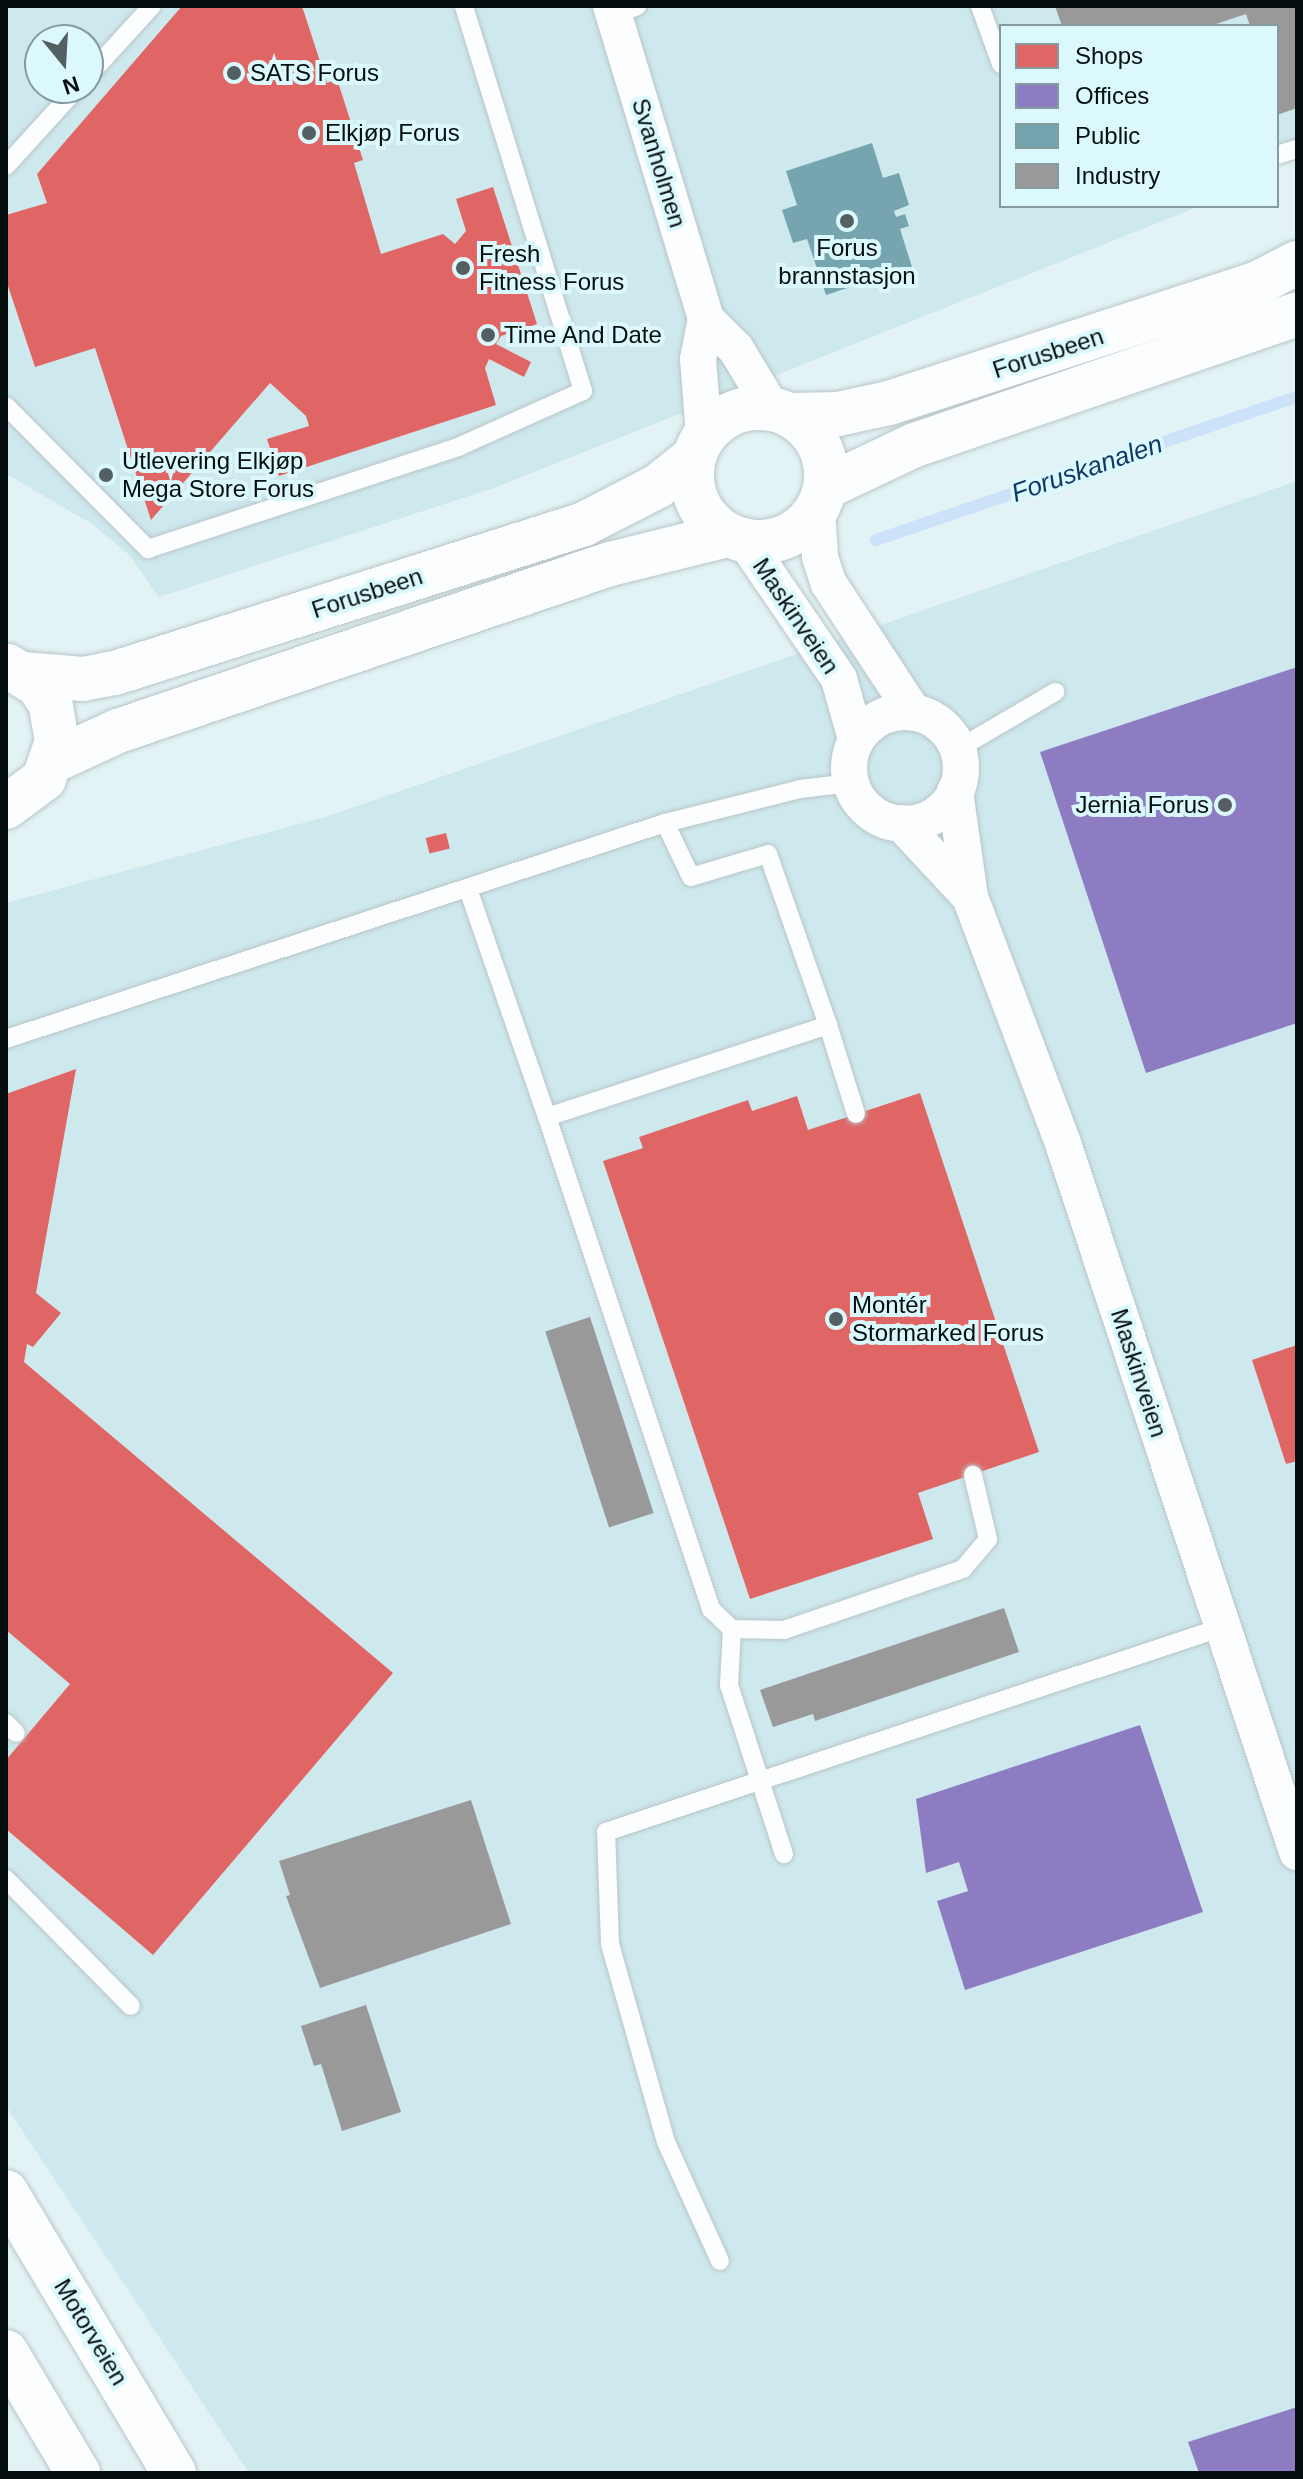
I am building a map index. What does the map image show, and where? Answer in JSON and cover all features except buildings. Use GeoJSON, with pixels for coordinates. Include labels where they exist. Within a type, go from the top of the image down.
{"type":"FeatureCollection","features":[{"type":"Feature","properties":{"kind":"main road","name":"Forusbeen"},"geometry":{"type":"LineString","coordinates":[[781,412],[838,414],[889,403],[1258,283],[1297,263]]}},
{"type":"Feature","properties":{"kind":"main road","name":"Forusbeen"},"geometry":{"type":"LineString","coordinates":[[821,499],[915,445],[1297,314]]}},
{"type":"Feature","properties":{"kind":"main road"},"geometry":{"type":"LineString","coordinates":[[734,412],[781,412],[820,445],[821,499],[786,537],[736,538],[712,524],[693,494],[699,446],[734,412]]}},
{"type":"Feature","properties":{"kind":"main road","name":"Forusbeen"},"geometry":{"type":"LineString","coordinates":[[15,669],[83,679],[115,673],[554,534],[626,506],[699,446]]}},
{"type":"Feature","properties":{"kind":"main road","name":"Forusbeen"},"geometry":{"type":"LineString","coordinates":[[53,761],[118,731],[580,574],[736,538]]}},
{"type":"Feature","properties":{"kind":"main road"},"geometry":{"type":"LineString","coordinates":[[6,807],[29,795],[53,761],[56,721],[38,685],[15,669]]}},
{"type":"Feature","properties":{"kind":"main road","name":"Motorveien"},"geometry":{"type":"LineString","coordinates":[[6,2192],[174,2473]]}},
{"type":"Feature","properties":{"kind":"main road"},"geometry":{"type":"LineString","coordinates":[[6,2352],[78,2473]]}},
{"type":"Feature","properties":{"kind":"street","name":"Svanholmen"},"geometry":{"type":"LineString","coordinates":[[621,9],[706,319],[698,359],[699,446]]}},
{"type":"Feature","properties":{"kind":"street","name":"Svanholmen"},"geometry":{"type":"LineString","coordinates":[[706,319],[736,349],[781,412]]}},
{"type":"Feature","properties":{"kind":"street","name":"Maskinveien"},"geometry":{"type":"LineString","coordinates":[[821,499],[820,557],[829,584],[913,712]]}},
{"type":"Feature","properties":{"kind":"street","name":"Maskinveien"},"geometry":{"type":"LineString","coordinates":[[736,538],[839,679],[856,739]]}},
{"type":"Feature","properties":{"kind":"street"},"geometry":{"type":"LineString","coordinates":[[913,712],[940,725],[958,749],[955,791],[933,816],[901,823],[870,811],[851,783],[849,768],[856,739],[880,717],[913,712]]}},
{"type":"Feature","properties":{"kind":"street","name":"Maskinveien"},"geometry":{"type":"LineString","coordinates":[[955,791],[970,897],[1063,1143],[1297,1852]]}},
{"type":"Feature","properties":{"kind":"street","name":"Maskinveien"},"geometry":{"type":"LineString","coordinates":[[901,823],[970,897]]}},
{"type":"Feature","properties":{"kind":"lane"},"geometry":{"type":"LineString","coordinates":[[104,58],[152,6]]}},
{"type":"Feature","properties":{"kind":"lane"},"geometry":{"type":"LineString","coordinates":[[6,406],[148,549],[458,447],[583,391],[464,6]]}},
{"type":"Feature","properties":{"kind":"lane"},"geometry":{"type":"LineString","coordinates":[[980,6],[999,58]]}},
{"type":"Feature","properties":{"kind":"lane"},"geometry":{"type":"LineString","coordinates":[[6,166],[62,104]]}},
{"type":"Feature","properties":{"kind":"lane"},"geometry":{"type":"LineString","coordinates":[[958,749],[1055,692]]}},
{"type":"Feature","properties":{"kind":"lane"},"geometry":{"type":"LineString","coordinates":[[6,1039],[665,823],[800,789],[851,783]]}},
{"type":"Feature","properties":{"kind":"lane"},"geometry":{"type":"LineString","coordinates":[[665,823],[691,877],[768,854],[856,1114]]}},
{"type":"Feature","properties":{"kind":"lane"},"geometry":{"type":"LineString","coordinates":[[468,889],[711,1609],[732,1629],[784,1630],[963,1569],[988,1539],[973,1475]]}},
{"type":"Feature","properties":{"kind":"lane"},"geometry":{"type":"LineString","coordinates":[[547,1117],[828,1025]]}},
{"type":"Feature","properties":{"kind":"lane"},"geometry":{"type":"LineString","coordinates":[[720,2261],[666,2142],[610,1944],[606,1832],[1223,1627]]}},
{"type":"Feature","properties":{"kind":"lane"},"geometry":{"type":"LineString","coordinates":[[732,1629],[729,1685],[784,1854]]}},
{"type":"Feature","properties":{"kind":"lane"},"geometry":{"type":"LineString","coordinates":[[6,1879],[131,2006]]}},
{"type":"Feature","properties":{"kind":"shaded area"},"geometry":{"type":"Polygon","coordinates":[[[6,6],[1297,6],[1297,140],[1279,146],[1279,24],[999,24],[999,208],[1195,208],[497,487],[159,597],[129,555],[92,524],[6,474],[6,6]]]}},
{"type":"Feature","properties":{"kind":"shaded area"},"geometry":{"type":"Polygon","coordinates":[[[1297,481],[1297,2473],[249,2473],[6,2106],[6,903],[325,817],[1297,481]]]}},
{"type":"Feature","properties":{"kind":"waterway","name":"Foruskanalen"},"geometry":{"type":"LineString","coordinates":[[876,540],[1297,397]]}},
{"type":"Feature","properties":{"kind":"place","name":"SATS Forus"},"geometry":{"type":"Point","coordinates":[234,73]}},
{"type":"Feature","properties":{"kind":"place","name":"Elkjøp Forus"},"geometry":{"type":"Point","coordinates":[309,133]}},
{"type":"Feature","properties":{"kind":"place","name":"Forus brannstasjon"},"geometry":{"type":"Point","coordinates":[847,221]}},
{"type":"Feature","properties":{"kind":"place","name":"Fresh Fitness Forus"},"geometry":{"type":"Point","coordinates":[463,268]}},
{"type":"Feature","properties":{"kind":"place","name":"Time And Date"},"geometry":{"type":"Point","coordinates":[488,335]}},
{"type":"Feature","properties":{"kind":"place","name":"Utlevering Elkjøp Mega Store Forus"},"geometry":{"type":"Point","coordinates":[106,475]}},
{"type":"Feature","properties":{"kind":"place","name":"Jernia Forus"},"geometry":{"type":"Point","coordinates":[1225,805]}},
{"type":"Feature","properties":{"kind":"place","name":"Montér Stormarked Forus"},"geometry":{"type":"Point","coordinates":[836,1319]}}]}
